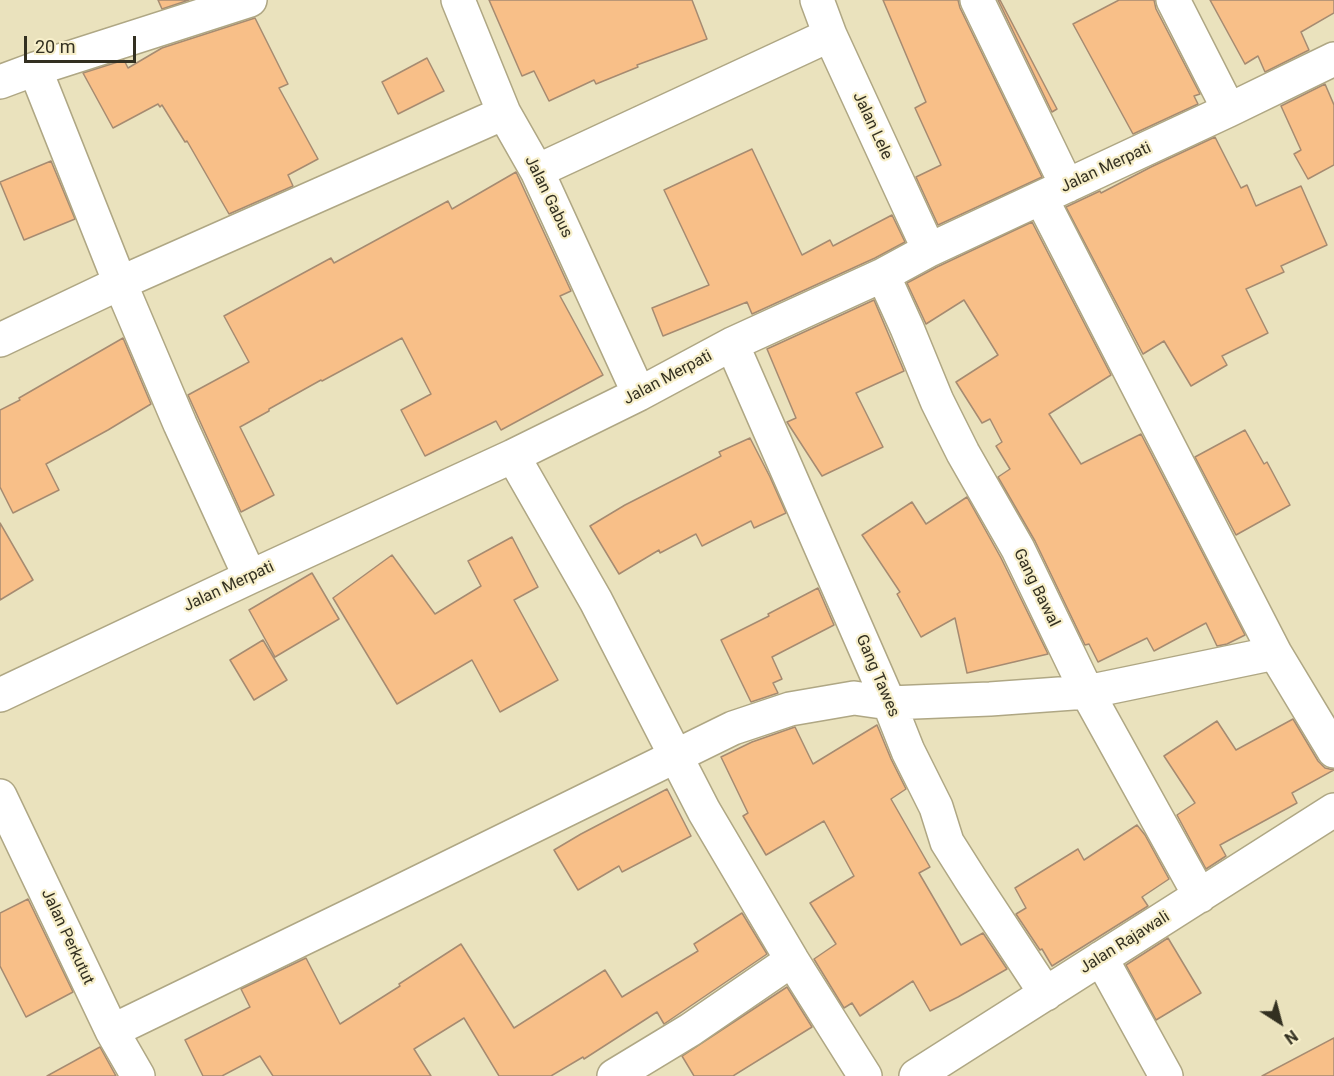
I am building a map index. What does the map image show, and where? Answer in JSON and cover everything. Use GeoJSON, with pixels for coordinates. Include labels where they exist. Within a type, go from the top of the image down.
{"type":"FeatureCollection","features":[{"type":"Feature","properties":{"kind":"street"},"geometry":{"type":"LineString","coordinates":[[0,82],[250,0]]}},
{"type":"Feature","properties":{"kind":"street","name":"Jalan Gabus"},"geometry":{"type":"LineString","coordinates":[[458,0],[504,113],[537,171],[639,394]]}},
{"type":"Feature","properties":{"kind":"street","name":"Jalan Lele"},"geometry":{"type":"LineString","coordinates":[[817,0],[830,35],[929,250]]}},
{"type":"Feature","properties":{"kind":"street"},"geometry":{"type":"LineString","coordinates":[[977,0],[1054,192],[1275,653],[1334,751]]}},
{"type":"Feature","properties":{"kind":"street"},"geometry":{"type":"LineString","coordinates":[[1173,0],[1229,110]]}},
{"type":"Feature","properties":{"kind":"street"},"geometry":{"type":"LineString","coordinates":[[537,171],[830,35]]}},
{"type":"Feature","properties":{"kind":"street","name":"Jalan Merpati"},"geometry":{"type":"LineString","coordinates":[[0,695],[513,456],[639,394],[732,344],[883,275],[929,250],[1334,59]]}},
{"type":"Feature","properties":{"kind":"street"},"geometry":{"type":"LineString","coordinates":[[35,69],[120,283],[180,424],[250,577]]}},
{"type":"Feature","properties":{"kind":"street"},"geometry":{"type":"LineString","coordinates":[[0,340],[120,283],[504,113]]}},
{"type":"Feature","properties":{"kind":"street","name":"Gang Bawal"},"geometry":{"type":"LineString","coordinates":[[883,275],[937,401],[963,453],[1018,549],[1087,692],[1200,896]]}},
{"type":"Feature","properties":{"kind":"street","name":"Gang Tawes"},"geometry":{"type":"LineString","coordinates":[[732,344],[908,751],[936,807],[948,842],[1046,993]]}},
{"type":"Feature","properties":{"kind":"street"},"geometry":{"type":"LineString","coordinates":[[513,456],[596,601],[675,757],[722,842],[792,960],[865,1076]]}},
{"type":"Feature","properties":{"kind":"street"},"geometry":{"type":"LineString","coordinates":[[112,1031],[733,728],[790,709],[854,698],[889,703],[1087,692],[1275,653]]}},
{"type":"Feature","properties":{"kind":"street","name":"Jalan Perkutut"},"geometry":{"type":"LineString","coordinates":[[0,796],[112,1031],[138,1076]]}},
{"type":"Feature","properties":{"kind":"street","name":"Jalan Rajawali"},"geometry":{"type":"LineString","coordinates":[[916,1076],[1334,810]]}},
{"type":"Feature","properties":{"kind":"street"},"geometry":{"type":"LineString","coordinates":[[1101,958],[1166,1076]]}},
{"type":"Feature","properties":{"kind":"street"},"geometry":{"type":"LineString","coordinates":[[614,1076],[690,1030],[792,960]]}},
{"type":"Feature","properties":{"kind":"building"},"geometry":{"type":"Polygon","coordinates":[[[158,0],[189,0],[162,9],[158,0]]]}},
{"type":"Feature","properties":{"kind":"building"},"geometry":{"type":"Polygon","coordinates":[[[489,0],[692,0],[707,39],[637,65],[638,67],[596,84],[594,80],[549,101],[534,71],[522,76],[489,0]]]}},
{"type":"Feature","properties":{"kind":"building"},"geometry":{"type":"Polygon","coordinates":[[[883,0],[958,0],[1042,177],[938,225],[916,177],[941,165],[915,108],[926,102],[883,0]]]}},
{"type":"Feature","properties":{"kind":"building"},"geometry":{"type":"Polygon","coordinates":[[[998,0],[1057,109],[1052,112],[998,0]]]}},
{"type":"Feature","properties":{"kind":"building"},"geometry":{"type":"Polygon","coordinates":[[[1119,0],[1154,0],[1156,9],[1200,94],[1194,96],[1198,104],[1133,134],[1073,24],[1119,0]]]}},
{"type":"Feature","properties":{"kind":"building"},"geometry":{"type":"Polygon","coordinates":[[[1210,0],[1334,0],[1334,13],[1301,32],[1309,50],[1265,72],[1258,56],[1245,64],[1210,0]]]}},
{"type":"Feature","properties":{"kind":"building"},"geometry":{"type":"Polygon","coordinates":[[[255,18],[288,84],[279,88],[318,159],[288,175],[293,186],[229,214],[187,141],[185,142],[162,105],[160,107],[158,104],[113,128],[83,73],[124,60],[128,68],[162,48],[255,18]]]}},
{"type":"Feature","properties":{"kind":"building"},"geometry":{"type":"Polygon","coordinates":[[[427,58],[444,91],[398,114],[382,82],[427,58]]]}},
{"type":"Feature","properties":{"kind":"building"},"geometry":{"type":"Polygon","coordinates":[[[1325,84],[1334,105],[1334,165],[1308,179],[1294,154],[1301,150],[1281,106],[1325,84]]]}},
{"type":"Feature","properties":{"kind":"building"},"geometry":{"type":"Polygon","coordinates":[[[1215,137],[1241,188],[1247,185],[1256,206],[1301,186],[1327,245],[1281,266],[1284,272],[1246,289],[1268,333],[1222,356],[1227,365],[1191,386],[1164,341],[1143,354],[1066,207],[1100,191],[1101,193],[1215,137]]]}},
{"type":"Feature","properties":{"kind":"building"},"geometry":{"type":"Polygon","coordinates":[[[752,149],[802,255],[830,240],[833,246],[892,215],[905,242],[752,314],[747,302],[663,336],[652,308],[709,285],[664,190],[752,149]]]}},
{"type":"Feature","properties":{"kind":"building"},"geometry":{"type":"Polygon","coordinates":[[[51,161],[75,219],[24,240],[0,182],[51,161]]]}},
{"type":"Feature","properties":{"kind":"building"},"geometry":{"type":"Polygon","coordinates":[[[516,172],[571,291],[560,296],[603,375],[501,430],[496,421],[425,456],[401,410],[431,394],[402,338],[321,380],[240,427],[274,495],[241,512],[188,395],[249,362],[224,316],[331,258],[334,263],[448,201],[452,209],[516,172]]]}},
{"type":"Feature","properties":{"kind":"building"},"geometry":{"type":"Polygon","coordinates":[[[1032,222],[1111,375],[1049,414],[1081,464],[1141,434],[1245,635],[1227,644],[1217,646],[1206,623],[1154,651],[1147,638],[1098,662],[1089,644],[1085,645],[1035,541],[998,477],[1010,469],[996,446],[1002,442],[990,419],[982,423],[956,382],[998,355],[964,300],[926,324],[907,283],[1032,222]]]}},
{"type":"Feature","properties":{"kind":"building"},"geometry":{"type":"Polygon","coordinates":[[[874,300],[904,371],[856,393],[883,447],[822,476],[787,422],[796,418],[767,349],[874,300]]]}},
{"type":"Feature","properties":{"kind":"building"},"geometry":{"type":"Polygon","coordinates":[[[123,338],[151,404],[46,464],[59,490],[13,513],[0,487],[0,410],[123,338]]]}},
{"type":"Feature","properties":{"kind":"building"},"geometry":{"type":"Polygon","coordinates":[[[1245,430],[1264,464],[1267,462],[1290,505],[1236,535],[1195,457],[1245,430]]]}},
{"type":"Feature","properties":{"kind":"building"},"geometry":{"type":"Polygon","coordinates":[[[750,438],[786,513],[754,528],[751,521],[702,546],[696,534],[660,553],[659,550],[619,574],[590,526],[625,505],[721,456],[719,452],[750,438]]]}},
{"type":"Feature","properties":{"kind":"building"},"geometry":{"type":"Polygon","coordinates":[[[967,497],[1001,558],[1048,654],[967,673],[955,618],[921,637],[897,594],[900,592],[862,535],[912,502],[926,524],[967,497]]]}},
{"type":"Feature","properties":{"kind":"building"},"geometry":{"type":"Polygon","coordinates":[[[0,523],[33,580],[0,600],[0,523]]]}},
{"type":"Feature","properties":{"kind":"building"},"geometry":{"type":"Polygon","coordinates":[[[512,537],[538,587],[514,600],[558,680],[500,712],[472,660],[397,704],[333,598],[392,555],[435,614],[481,586],[468,561],[512,537]]]}},
{"type":"Feature","properties":{"kind":"building"},"geometry":{"type":"Polygon","coordinates":[[[312,573],[339,619],[275,657],[249,610],[312,573]]]}},
{"type":"Feature","properties":{"kind":"building"},"geometry":{"type":"Polygon","coordinates":[[[818,588],[834,625],[772,657],[782,679],[773,683],[778,693],[751,702],[721,640],[818,588]]]}},
{"type":"Feature","properties":{"kind":"building"},"geometry":{"type":"Polygon","coordinates":[[[263,640],[287,680],[254,700],[230,660],[263,640]]]}},
{"type":"Feature","properties":{"kind":"building"},"geometry":{"type":"Polygon","coordinates":[[[1293,719],[1318,761],[1325,768],[1334,770],[1292,793],[1297,803],[1220,845],[1226,856],[1206,869],[1177,815],[1195,803],[1164,756],[1217,721],[1236,750],[1293,719]]]}},
{"type":"Feature","properties":{"kind":"building"},"geometry":{"type":"Polygon","coordinates":[[[877,725],[906,789],[891,799],[930,867],[919,873],[961,945],[983,933],[1007,969],[930,1011],[913,981],[860,1016],[852,1003],[844,1008],[814,959],[836,944],[810,903],[854,876],[824,821],[766,855],[743,816],[748,813],[721,757],[752,742],[795,727],[813,764],[877,725]]]}},
{"type":"Feature","properties":{"kind":"building"},"geometry":{"type":"Polygon","coordinates":[[[667,789],[691,836],[622,872],[619,866],[578,890],[554,850],[667,789]]]}},
{"type":"Feature","properties":{"kind":"building"},"geometry":{"type":"Polygon","coordinates":[[[1137,825],[1169,879],[1142,897],[1148,906],[1052,966],[1016,914],[1026,908],[1015,888],[1078,849],[1084,860],[1137,825]]]}},
{"type":"Feature","properties":{"kind":"building"},"geometry":{"type":"Polygon","coordinates":[[[28,899],[73,992],[26,1017],[0,966],[0,913],[28,899]]]}},
{"type":"Feature","properties":{"kind":"building"},"geometry":{"type":"Polygon","coordinates":[[[742,913],[767,954],[664,1024],[657,1012],[584,1059],[583,1057],[551,1076],[499,1076],[464,1018],[414,1049],[431,1076],[273,1076],[260,1056],[222,1076],[203,1076],[185,1040],[250,1007],[241,989],[306,958],[340,1024],[461,944],[514,1028],[605,970],[622,997],[698,951],[694,944],[742,913]]]}},
{"type":"Feature","properties":{"kind":"building"},"geometry":{"type":"Polygon","coordinates":[[[1168,938],[1201,993],[1156,1020],[1126,965],[1168,938]]]}},
{"type":"Feature","properties":{"kind":"building"},"geometry":{"type":"Polygon","coordinates":[[[787,987],[812,1027],[733,1076],[694,1076],[682,1056],[787,987]]]}},
{"type":"Feature","properties":{"kind":"building"},"geometry":{"type":"Polygon","coordinates":[[[1334,1038],[1334,1076],[1262,1076],[1334,1038]]]}},
{"type":"Feature","properties":{"kind":"building"},"geometry":{"type":"Polygon","coordinates":[[[100,1047],[116,1076],[47,1076],[100,1047]]]}}]}
